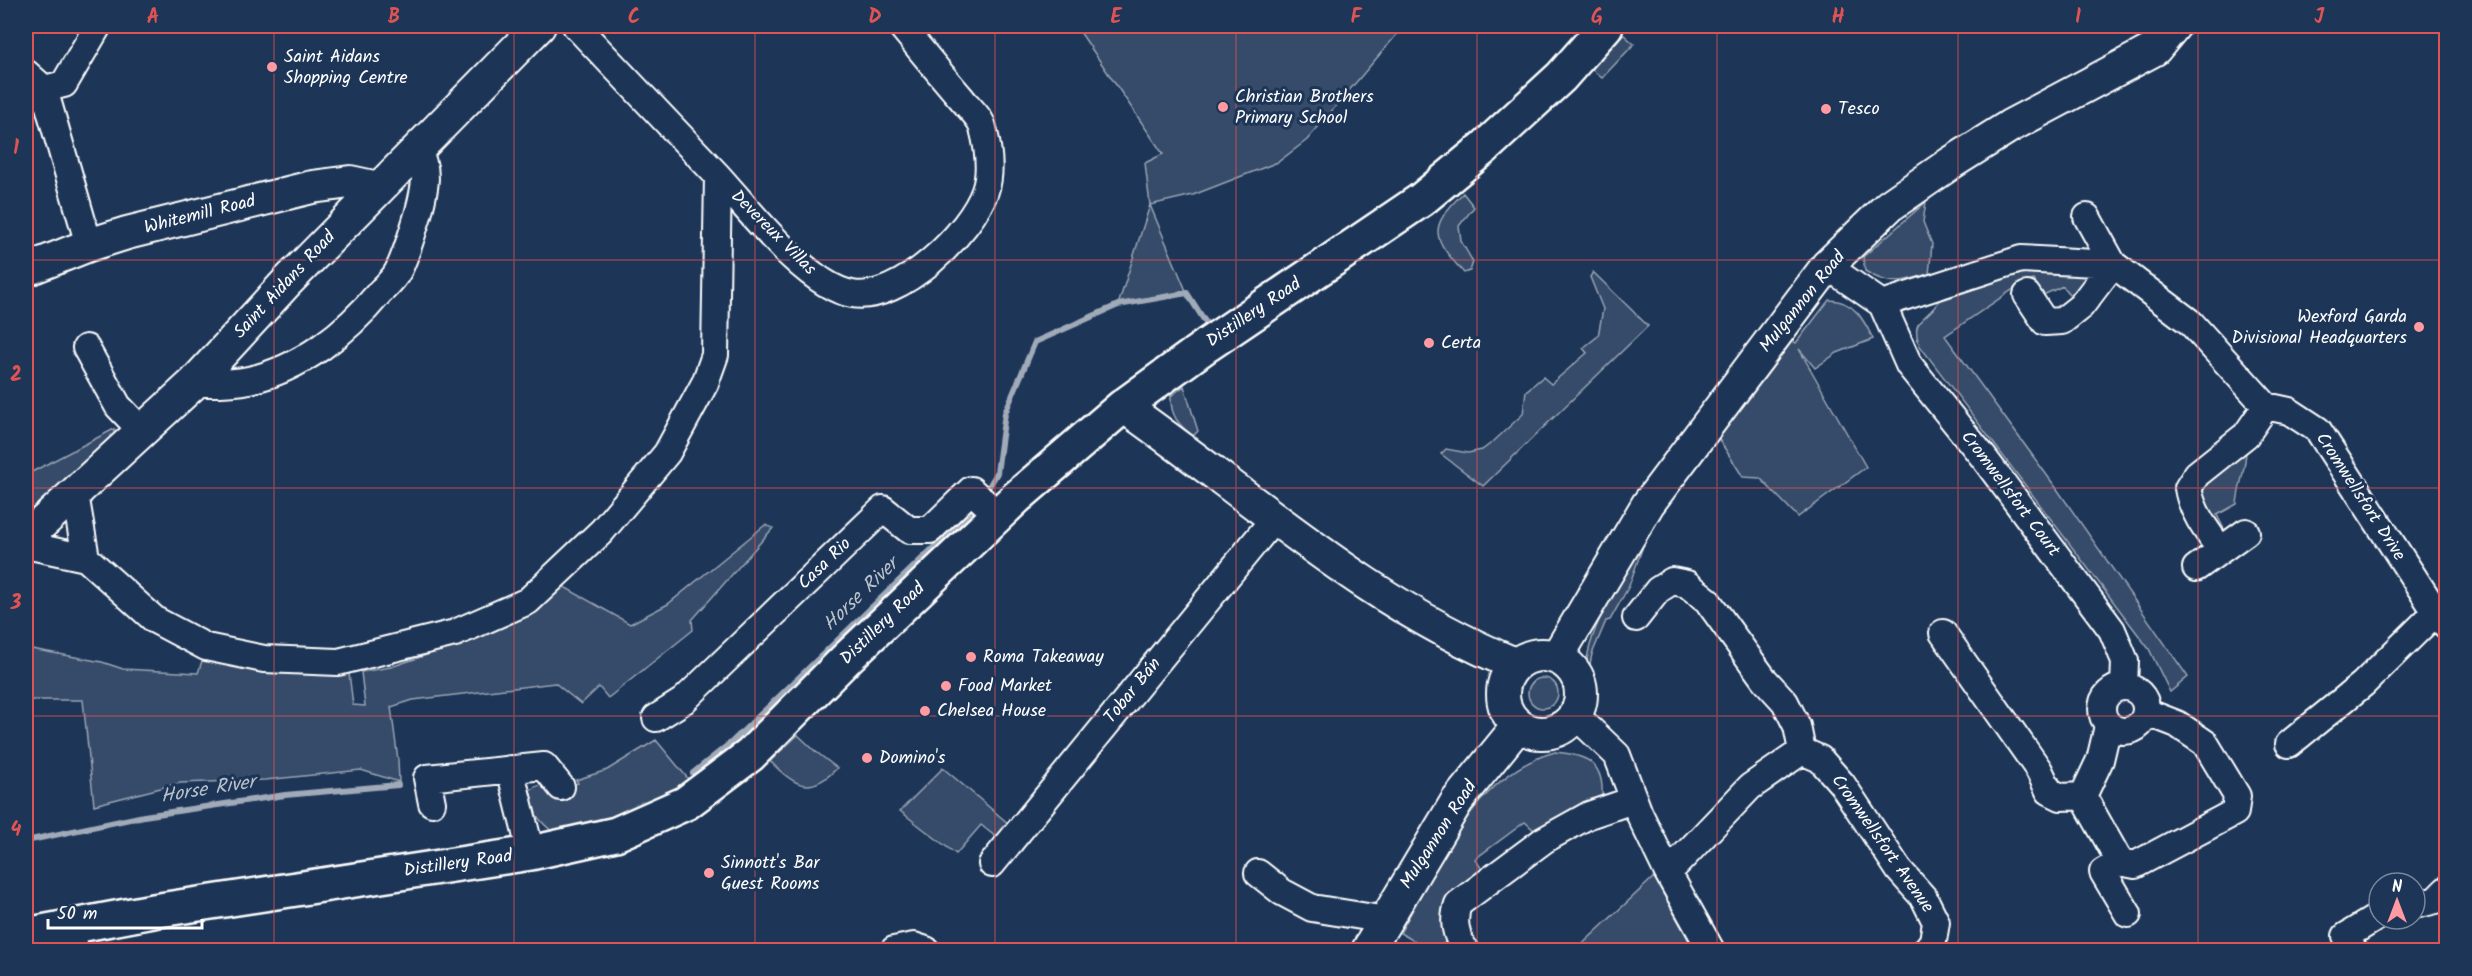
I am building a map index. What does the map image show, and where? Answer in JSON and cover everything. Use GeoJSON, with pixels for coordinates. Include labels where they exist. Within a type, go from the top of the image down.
{"type":"FeatureCollection","features":[{"type":"Feature","properties":{"kind":"main road","name":"Distillery Road"},"geometry":{"type":"LineString","coordinates":[[26,935],[73,938],[531,853],[616,834],[686,803],[750,754],[847,658],[986,503],[1207,345],[1421,200],[1485,147],[1561,77],[1606,26]]}},
{"type":"Feature","properties":{"kind":"street"},"geometry":{"type":"LineString","coordinates":[[88,245],[35,81],[64,84],[98,26]]}},
{"type":"Feature","properties":{"kind":"street","name":"Saint Aidans Road"},"geometry":{"type":"LineString","coordinates":[[26,538],[194,383],[378,188],[539,26]]}},
{"type":"Feature","properties":{"kind":"street","name":"Devereux Villas"},"geometry":{"type":"LineString","coordinates":[[576,26],[801,264],[824,283],[851,294],[863,295],[882,292],[922,268],[946,248],[969,220],[985,190],[989,158],[983,124],[901,26]]}},
{"type":"Feature","properties":{"kind":"street","name":"Mulgannon Road"},"geometry":{"type":"LineString","coordinates":[[1557,657],[1647,504],[1827,267],[1889,206],[2010,126],[2155,49],[2174,26]]}},
{"type":"Feature","properties":{"kind":"street"},"geometry":{"type":"LineString","coordinates":[[194,383],[250,380],[287,367],[319,349],[362,315],[397,273],[411,238],[420,208],[426,168],[416,149]]}},
{"type":"Feature","properties":{"kind":"street"},"geometry":{"type":"LineString","coordinates":[[26,545],[86,558],[155,620],[206,647],[264,659],[338,662],[378,654],[455,633],[528,601],[602,531],[667,453],[705,383],[715,355],[718,176]]}},
{"type":"Feature","properties":{"kind":"street","name":"Whitemill Road"},"geometry":{"type":"LineString","coordinates":[[26,270],[88,245],[127,233],[312,187],[350,182],[378,188]]}},
{"type":"Feature","properties":{"kind":"street"},"geometry":{"type":"LineString","coordinates":[[2087,217],[2114,264],[2191,323],[2265,406],[2246,435],[2197,474],[2188,488],[2190,501],[2220,549]]}},
{"type":"Feature","properties":{"kind":"street"},"geometry":{"type":"LineString","coordinates":[[1827,267],[1882,304],[2021,259],[2114,264]]}},
{"type":"Feature","properties":{"kind":"street"},"geometry":{"type":"LineString","coordinates":[[2027,295],[2045,322],[2062,321],[2081,306],[2114,264]]}},
{"type":"Feature","properties":{"kind":"street","name":"Cromwellsfort Court"},"geometry":{"type":"LineString","coordinates":[[1882,304],[1909,365],[1984,458],[2112,630],[2125,661],[2124,687]]}},
{"type":"Feature","properties":{"kind":"street"},"geometry":{"type":"LineString","coordinates":[[86,348],[118,406],[142,431]]}},
{"type":"Feature","properties":{"kind":"street"},"geometry":{"type":"LineString","coordinates":[[1124,406],[1302,541],[1392,601],[1484,651],[1515,664]]}},
{"type":"Feature","properties":{"kind":"street","name":"Cromwellsfort Drive"},"geometry":{"type":"LineString","coordinates":[[2265,406],[2289,411],[2318,430],[2441,619],[2289,744]]}},
{"type":"Feature","properties":{"kind":"street","name":"Casa Rio"},"geometry":{"type":"LineString","coordinates":[[656,718],[683,701],[883,509],[909,530],[930,530],[971,490],[986,503]]}},
{"type":"Feature","properties":{"kind":"street"},"geometry":{"type":"LineString","coordinates":[[75,494],[86,558]]}},
{"type":"Feature","properties":{"kind":"street","name":"Tobar Bán"},"geometry":{"type":"LineString","coordinates":[[992,864],[1274,519]]}},
{"type":"Feature","properties":{"kind":"street"},"geometry":{"type":"LineString","coordinates":[[2196,568],[2246,532]]}},
{"type":"Feature","properties":{"kind":"street"},"geometry":{"type":"LineString","coordinates":[[1636,618],[1658,590],[1672,581],[1687,584],[1707,600],[1764,679],[1785,702],[1797,726],[1802,751],[1750,787],[1668,873]]}},
{"type":"Feature","properties":{"kind":"street"},"geometry":{"type":"LineString","coordinates":[[1943,633],[2039,770],[2049,791],[2061,797],[2083,796]]}},
{"type":"Feature","properties":{"kind":"street"},"geometry":{"type":"LineString","coordinates":[[1534,655],[1557,657],[1574,671],[1579,681],[1580,703],[1575,715],[1567,724],[1544,733],[1532,732],[1518,726],[1509,717],[1502,695],[1503,684],[1515,664],[1534,655]]}},
{"type":"Feature","properties":{"kind":"street"},"geometry":{"type":"LineString","coordinates":[[2124,687],[2138,692],[2146,705],[2146,712],[2140,725],[2121,732],[2108,726],[2103,720],[2102,704],[2110,691],[2124,687]]}},
{"type":"Feature","properties":{"kind":"street"},"geometry":{"type":"LineString","coordinates":[[2128,914],[2103,872],[2120,862],[2135,865],[2235,812],[2237,796],[2205,743],[2177,724],[2146,712]]}},
{"type":"Feature","properties":{"kind":"street"},"geometry":{"type":"LineString","coordinates":[[1575,715],[1617,754],[1633,800],[1668,873],[1711,951]]}},
{"type":"Feature","properties":{"kind":"street","name":"Mulgannon Road"},"geometry":{"type":"LineString","coordinates":[[1368,951],[1456,801],[1518,726]]}},
{"type":"Feature","properties":{"kind":"street"},"geometry":{"type":"LineString","coordinates":[[2083,796],[2100,760],[2108,726]]}},
{"type":"Feature","properties":{"kind":"street","name":"Cromwellsfort Avenue"},"geometry":{"type":"LineString","coordinates":[[1802,751],[1820,759],[1842,784],[1899,870],[1924,898],[1936,922],[1933,941],[1926,951]]}},
{"type":"Feature","properties":{"kind":"street"},"geometry":{"type":"LineString","coordinates":[[432,803],[427,778],[544,766],[561,787]]}},
{"type":"Feature","properties":{"kind":"street"},"geometry":{"type":"LineString","coordinates":[[510,769],[531,853]]}},
{"type":"Feature","properties":{"kind":"street"},"geometry":{"type":"LineString","coordinates":[[2083,796],[2120,862]]}},
{"type":"Feature","properties":{"kind":"street"},"geometry":{"type":"LineString","coordinates":[[1465,951],[1456,933],[1454,915],[1458,904],[1544,840],[1588,815],[1633,800]]}},
{"type":"Feature","properties":{"kind":"street"},"geometry":{"type":"LineString","coordinates":[[1258,873],[1282,892],[1312,908],[1386,920]]}},
{"type":"Feature","properties":{"kind":"street"},"geometry":{"type":"LineString","coordinates":[[2427,902],[2436,900],[2446,890]]}},
{"type":"Feature","properties":{"kind":"street"},"geometry":{"type":"LineString","coordinates":[[2354,951],[2346,936],[2367,923]]}},
{"type":"Feature","properties":{"kind":"street"},"geometry":{"type":"LineString","coordinates":[[894,951],[914,946],[926,951]]}},
{"type":"Feature","properties":{"kind":"shaded area","name":"Christian Brothers Primary School"},"geometry":{"type":"Polygon","coordinates":[[[1076,26],[1404,26],[1307,140],[1278,162],[1193,195],[1150,205],[1145,163],[1163,154],[1076,26]]]}},
{"type":"Feature","properties":{"kind":"shaded area"},"geometry":{"type":"Polygon","coordinates":[[[1623,34],[1634,44],[1602,78],[1591,69],[1623,34]]]}},
{"type":"Feature","properties":{"kind":"shaded area"},"geometry":{"type":"Polygon","coordinates":[[[1463,193],[1474,207],[1459,226],[1461,241],[1473,262],[1470,271],[1464,273],[1445,250],[1438,233],[1443,216],[1463,193]]]}},
{"type":"Feature","properties":{"kind":"shaded area"},"geometry":{"type":"Polygon","coordinates":[[[1926,202],[1923,222],[1932,244],[1929,274],[1897,282],[1882,280],[1865,271],[1863,257],[1926,202]]]}},
{"type":"Feature","properties":{"kind":"shaded area"},"geometry":{"type":"Polygon","coordinates":[[[1150,205],[1187,293],[1118,305],[1150,205]]]}},
{"type":"Feature","properties":{"kind":"shaded area"},"geometry":{"type":"Polygon","coordinates":[[[2043,271],[2080,274],[2088,278],[2089,286],[2071,298],[2063,286],[2043,295],[2034,280],[2018,286],[1945,336],[2057,489],[2188,677],[2170,692],[2149,649],[1920,346],[1917,337],[1921,320],[1939,301],[2020,273],[2043,271]]]}},
{"type":"Feature","properties":{"kind":"shaded area"},"geometry":{"type":"Polygon","coordinates":[[[1593,272],[1648,326],[1483,486],[1441,454],[1446,449],[1468,453],[1482,450],[1523,414],[1526,391],[1543,377],[1551,384],[1587,353],[1583,348],[1598,336],[1603,309],[1590,277],[1593,272]]]}},
{"type":"Feature","properties":{"kind":"shaded area"},"geometry":{"type":"Polygon","coordinates":[[[1829,300],[1852,307],[1862,318],[1873,339],[1837,353],[1815,368],[1799,349],[1866,467],[1798,517],[1760,478],[1743,477],[1718,438],[1792,341],[1796,343],[1829,300]]]}},
{"type":"Feature","properties":{"kind":"shaded area"},"geometry":{"type":"Polygon","coordinates":[[[1184,386],[1198,431],[1193,436],[1180,424],[1172,409],[1171,396],[1184,386]]]}},
{"type":"Feature","properties":{"kind":"shaded area"},"geometry":{"type":"Polygon","coordinates":[[[114,429],[114,438],[27,513],[26,475],[114,429]]]}},
{"type":"Feature","properties":{"kind":"shaded area"},"geometry":{"type":"Polygon","coordinates":[[[2246,446],[2237,504],[2217,515],[2224,529],[2219,528],[2198,492],[2202,482],[2246,446]]]}},
{"type":"Feature","properties":{"kind":"shaded area"},"geometry":{"type":"Polygon","coordinates":[[[765,525],[773,528],[692,620],[693,630],[608,698],[599,687],[581,704],[555,683],[413,700],[391,707],[399,782],[361,770],[265,780],[180,783],[94,805],[83,700],[26,700],[26,648],[102,662],[123,669],[198,673],[204,655],[274,672],[349,673],[353,705],[365,706],[361,672],[391,667],[465,642],[561,585],[630,624],[668,604],[765,525]]]}},
{"type":"Feature","properties":{"kind":"shaded area"},"geometry":{"type":"Polygon","coordinates":[[[1649,529],[1629,586],[1610,620],[1606,621],[1592,654],[1589,690],[1586,667],[1601,614],[1649,529]]]}},
{"type":"Feature","properties":{"kind":"shaded area"},"geometry":{"type":"Polygon","coordinates":[[[1543,678],[1554,682],[1558,693],[1554,704],[1543,708],[1532,704],[1528,693],[1532,682],[1543,678]]]}},
{"type":"Feature","properties":{"kind":"shaded area"},"geometry":{"type":"Polygon","coordinates":[[[798,735],[837,768],[818,783],[810,785],[794,781],[770,761],[798,735]]]}},
{"type":"Feature","properties":{"kind":"shaded area"},"geometry":{"type":"Polygon","coordinates":[[[656,740],[690,781],[660,802],[624,815],[553,832],[533,809],[530,790],[533,788],[547,785],[552,791],[578,783],[576,780],[607,770],[656,740]]]}},
{"type":"Feature","properties":{"kind":"shaded area"},"geometry":{"type":"Polygon","coordinates":[[[1555,752],[1576,755],[1591,762],[1600,775],[1602,796],[1562,815],[1537,833],[1525,822],[1475,859],[1484,872],[1445,904],[1442,923],[1448,938],[1439,950],[1430,950],[1400,933],[1444,852],[1480,801],[1502,780],[1527,763],[1555,752]]]}},
{"type":"Feature","properties":{"kind":"shaded area"},"geometry":{"type":"Polygon","coordinates":[[[943,768],[1009,824],[996,837],[981,825],[956,854],[900,811],[943,768]]]}},
{"type":"Feature","properties":{"kind":"shaded area"},"geometry":{"type":"Polygon","coordinates":[[[1654,877],[1694,950],[1576,950],[1654,877]]]}},
{"type":"Feature","properties":{"kind":"waterway"},"geometry":{"type":"LineString","coordinates":[[984,495],[997,473],[1005,413],[1035,342],[1118,305],[1187,293],[1206,323]]}},
{"type":"Feature","properties":{"kind":"waterway","name":"Horse River"},"geometry":{"type":"LineString","coordinates":[[693,773],[733,741],[979,504]]}},
{"type":"Feature","properties":{"kind":"waterway","name":"Horse River"},"geometry":{"type":"LineString","coordinates":[[26,841],[144,816],[285,795],[398,785]]}},
{"type":"Feature","properties":{"kind":"place","name":"Saint Aidans Shopping Centre"},"geometry":{"type":"Point","coordinates":[272,67]}},
{"type":"Feature","properties":{"kind":"place","name":"Christian Brothers Primary School"},"geometry":{"type":"Point","coordinates":[1223,107]}},
{"type":"Feature","properties":{"kind":"place","name":"Tesco"},"geometry":{"type":"Point","coordinates":[1826,109]}},
{"type":"Feature","properties":{"kind":"place","name":"Wexford Garda Divisional Headquarters"},"geometry":{"type":"Point","coordinates":[2419,327]}},
{"type":"Feature","properties":{"kind":"place","name":"Certa"},"geometry":{"type":"Point","coordinates":[1429,343]}},
{"type":"Feature","properties":{"kind":"place","name":"Roma Takeaway"},"geometry":{"type":"Point","coordinates":[971,657]}},
{"type":"Feature","properties":{"kind":"place","name":"Food Market"},"geometry":{"type":"Point","coordinates":[946,686]}},
{"type":"Feature","properties":{"kind":"place","name":"Chelsea House"},"geometry":{"type":"Point","coordinates":[925,711]}},
{"type":"Feature","properties":{"kind":"place","name":"Domino's"},"geometry":{"type":"Point","coordinates":[867,758]}},
{"type":"Feature","properties":{"kind":"place","name":"Sinnott's Bar Guest Rooms"},"geometry":{"type":"Point","coordinates":[709,873]}}]}
